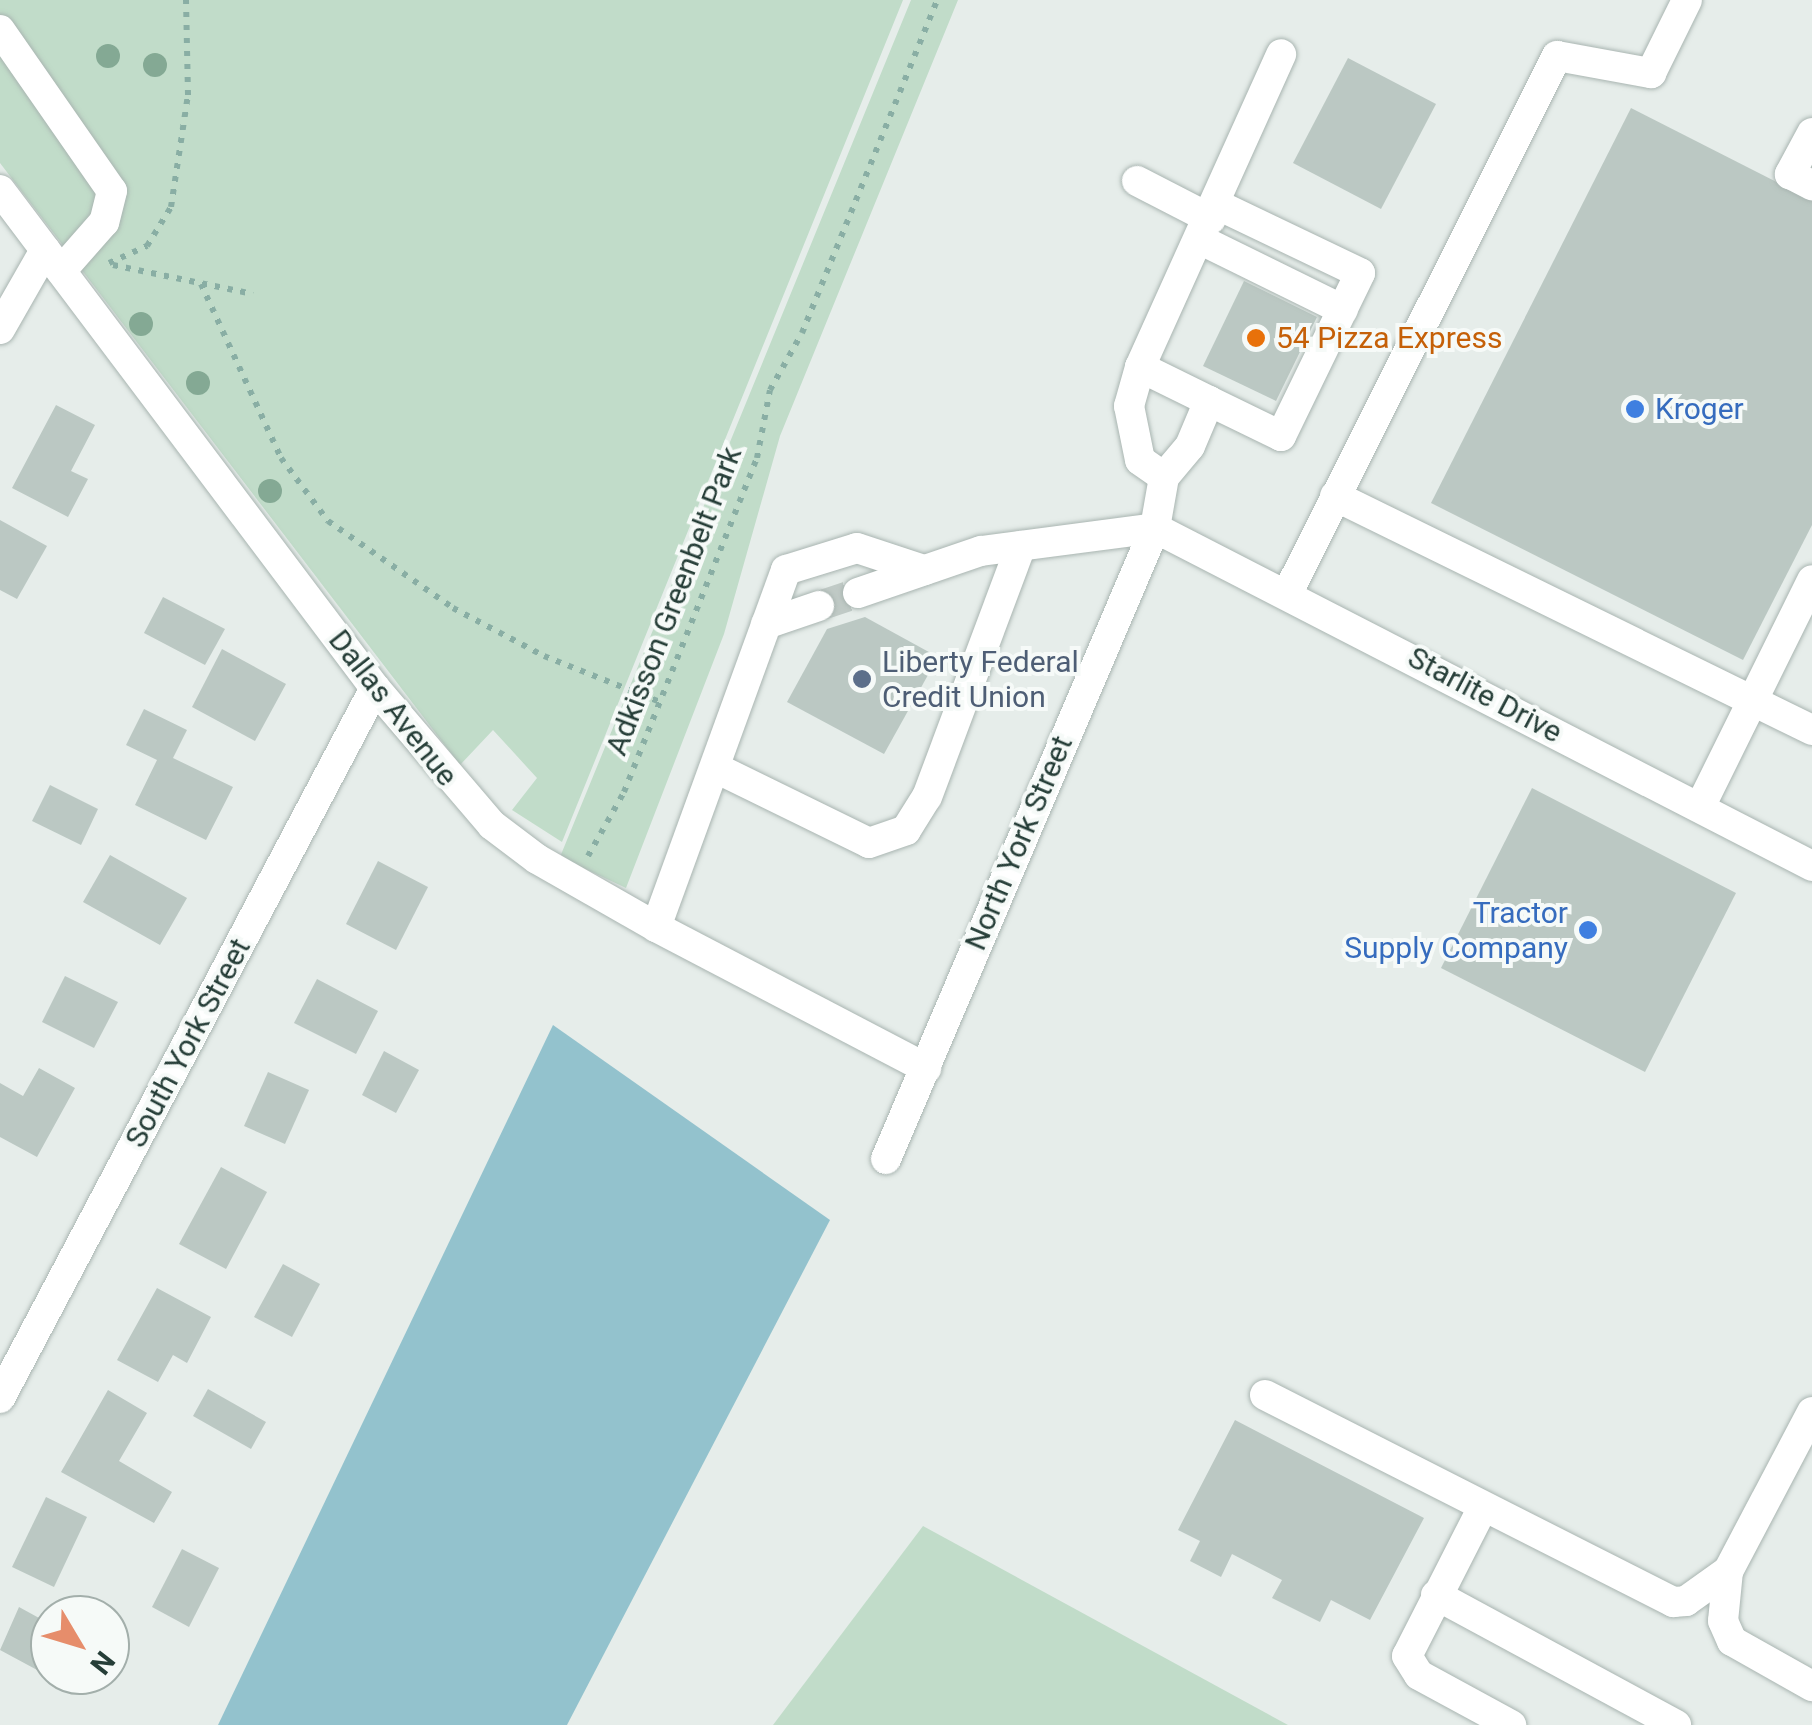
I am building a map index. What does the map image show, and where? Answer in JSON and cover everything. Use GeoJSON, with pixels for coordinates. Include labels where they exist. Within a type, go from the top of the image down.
{"type":"FeatureCollection","features":[{"type":"Feature","properties":{"kind":"street"},"geometry":{"type":"LineString","coordinates":[[1287,594],[1557,56],[1651,74],[1687,0]]}},
{"type":"Feature","properties":{"kind":"street"},"geometry":{"type":"LineString","coordinates":[[0,30],[109,181],[109,212],[73,259],[0,330]]}},
{"type":"Feature","properties":{"kind":"street"},"geometry":{"type":"LineString","coordinates":[[1210,401],[1190,446],[1164,477],[1140,460],[1129,406],[1140,367],[1210,221],[1281,54]]}},
{"type":"Feature","properties":{"kind":"street"},"geometry":{"type":"LineString","coordinates":[[1812,133],[1790,174],[1812,185]]}},
{"type":"Feature","properties":{"kind":"street"},"geometry":{"type":"LineString","coordinates":[[1137,181],[1210,221],[1360,273],[1281,436],[1140,367]]}},
{"type":"Feature","properties":{"kind":"street","name":"Dallas Avenue"},"geometry":{"type":"LineString","coordinates":[[0,190],[73,259],[375,688],[492,825],[576,881],[656,926],[926,1068]]}},
{"type":"Feature","properties":{"kind":"street","name":"North York Street"},"geometry":{"type":"LineString","coordinates":[[886,1159],[1156,528],[1164,477]]}},
{"type":"Feature","properties":{"kind":"street"},"geometry":{"type":"LineString","coordinates":[[1335,496],[1812,730]]}},
{"type":"Feature","properties":{"kind":"street"},"geometry":{"type":"LineString","coordinates":[[858,592],[924,570],[1021,546],[1156,528]]}},
{"type":"Feature","properties":{"kind":"street","name":"Starlite Drive"},"geometry":{"type":"LineString","coordinates":[[1156,528],[1812,866]]}},
{"type":"Feature","properties":{"kind":"street"},"geometry":{"type":"LineString","coordinates":[[716,768],[869,842],[906,830],[927,797],[1021,546]]}},
{"type":"Feature","properties":{"kind":"street"},"geometry":{"type":"LineString","coordinates":[[656,926],[716,768],[721,736],[786,570],[857,548],[924,570]]}},
{"type":"Feature","properties":{"kind":"street"},"geometry":{"type":"LineString","coordinates":[[1700,807],[1812,580]]}},
{"type":"Feature","properties":{"kind":"street"},"geometry":{"type":"LineString","coordinates":[[766,624],[819,606]]}},
{"type":"Feature","properties":{"kind":"street","name":"South York Street"},"geometry":{"type":"LineString","coordinates":[[0,1398],[375,688]]}},
{"type":"Feature","properties":{"kind":"street"},"geometry":{"type":"LineString","coordinates":[[1265,1395],[1673,1602],[1686,1601],[1728,1571]]}},
{"type":"Feature","properties":{"kind":"street"},"geometry":{"type":"LineString","coordinates":[[1812,1412],[1728,1571],[1724,1620],[1732,1641],[1812,1686]]}},
{"type":"Feature","properties":{"kind":"street"},"geometry":{"type":"LineString","coordinates":[[1483,1507],[1409,1644],[1411,1668],[1511,1725]]}},
{"type":"Feature","properties":{"kind":"street"},"geometry":{"type":"LineString","coordinates":[[1436,1595],[1676,1725]]}},
{"type":"Feature","properties":{"kind":"path"},"geometry":{"type":"LineString","coordinates":[[73,259],[146,246],[170,207],[188,95],[186,0]]}},
{"type":"Feature","properties":{"kind":"path","name":"Adkisson Greenbelt Park"},"geometry":{"type":"LineString","coordinates":[[576,881],[624,792],[756,458],[770,390],[802,333],[937,0]]}},
{"type":"Feature","properties":{"kind":"path"},"geometry":{"type":"LineString","coordinates":[[73,259],[253,294]]}},
{"type":"Feature","properties":{"kind":"path"},"geometry":{"type":"LineString","coordinates":[[201,284],[281,458],[328,521],[453,608],[592,675],[660,702]]}},
{"type":"Feature","properties":{"kind":"green space"},"geometry":{"type":"Polygon","coordinates":[[[0,0],[903,0],[562,842],[512,810],[537,778],[493,730],[460,765],[0,163],[0,0]]]}},
{"type":"Feature","properties":{"kind":"green space"},"geometry":{"type":"Polygon","coordinates":[[[911,0],[958,0],[780,436],[724,634],[626,888],[560,857],[911,0]]]}},
{"type":"Feature","properties":{"kind":"green space"},"geometry":{"type":"Polygon","coordinates":[[[923,1526],[1288,1725],[773,1725],[923,1526]]]}},
{"type":"Feature","properties":{"kind":"water"},"geometry":{"type":"Polygon","coordinates":[[[553,1025],[830,1220],[567,1725],[218,1725],[553,1025]]]}},
{"type":"Feature","properties":{"kind":"building"},"geometry":{"type":"Polygon","coordinates":[[[1348,58],[1436,104],[1381,209],[1293,163],[1348,58]]]}},
{"type":"Feature","properties":{"kind":"building"},"geometry":{"type":"Polygon","coordinates":[[[1631,108],[1812,200],[1812,525],[1743,660],[1431,503],[1631,108]]]}},
{"type":"Feature","properties":{"kind":"building"},"geometry":{"type":"Polygon","coordinates":[[[1244,281],[1317,317],[1276,401],[1203,366],[1244,281]]]}},
{"type":"Feature","properties":{"kind":"building"},"geometry":{"type":"Polygon","coordinates":[[[56,405],[95,425],[71,471],[88,479],[68,517],[12,488],[56,405]]]}},
{"type":"Feature","properties":{"kind":"building"},"geometry":{"type":"Polygon","coordinates":[[[0,520],[47,546],[17,599],[0,590],[0,520]]]}},
{"type":"Feature","properties":{"kind":"building"},"geometry":{"type":"Polygon","coordinates":[[[163,597],[225,629],[205,665],[144,633],[163,597]]]}},
{"type":"Feature","properties":{"kind":"building","name":"Liberty Federal Credit Union"},"geometry":{"type":"Polygon","coordinates":[[[865,617],[938,657],[884,754],[787,702],[827,629],[865,617]]]}},
{"type":"Feature","properties":{"kind":"building"},"geometry":{"type":"Polygon","coordinates":[[[222,649],[286,684],[255,741],[192,707],[222,649]]]}},
{"type":"Feature","properties":{"kind":"building"},"geometry":{"type":"Polygon","coordinates":[[[144,709],[187,730],[173,758],[233,787],[206,840],[135,805],[157,760],[126,745],[144,709]]]}},
{"type":"Feature","properties":{"kind":"building"},"geometry":{"type":"Polygon","coordinates":[[[50,785],[98,809],[81,845],[32,821],[50,785]]]}},
{"type":"Feature","properties":{"kind":"building","name":"Tractor Supply Company"},"geometry":{"type":"Polygon","coordinates":[[[1532,788],[1736,893],[1645,1072],[1441,968],[1532,788]]]}},
{"type":"Feature","properties":{"kind":"building"},"geometry":{"type":"Polygon","coordinates":[[[110,855],[187,898],[160,945],[83,902],[110,855]]]}},
{"type":"Feature","properties":{"kind":"building"},"geometry":{"type":"Polygon","coordinates":[[[378,861],[428,887],[396,950],[346,924],[378,861]]]}},
{"type":"Feature","properties":{"kind":"building"},"geometry":{"type":"Polygon","coordinates":[[[65,976],[118,1002],[94,1048],[42,1022],[65,976]]]}},
{"type":"Feature","properties":{"kind":"building"},"geometry":{"type":"Polygon","coordinates":[[[317,979],[378,1011],[356,1054],[294,1023],[317,979]]]}},
{"type":"Feature","properties":{"kind":"building"},"geometry":{"type":"Polygon","coordinates":[[[384,1051],[419,1070],[396,1113],[362,1095],[384,1051]]]}},
{"type":"Feature","properties":{"kind":"building"},"geometry":{"type":"Polygon","coordinates":[[[39,1068],[75,1088],[37,1157],[0,1137],[0,1083],[23,1096],[39,1068]]]}},
{"type":"Feature","properties":{"kind":"building"},"geometry":{"type":"Polygon","coordinates":[[[268,1072],[309,1090],[285,1144],[244,1126],[268,1072]]]}},
{"type":"Feature","properties":{"kind":"building"},"geometry":{"type":"Polygon","coordinates":[[[221,1167],[267,1192],[226,1269],[179,1244],[221,1167]]]}},
{"type":"Feature","properties":{"kind":"building"},"geometry":{"type":"Polygon","coordinates":[[[283,1264],[320,1284],[292,1337],[254,1317],[283,1264]]]}},
{"type":"Feature","properties":{"kind":"building"},"geometry":{"type":"Polygon","coordinates":[[[157,1288],[211,1317],[187,1363],[173,1355],[158,1382],[117,1360],[157,1288]]]}},
{"type":"Feature","properties":{"kind":"building"},"geometry":{"type":"Polygon","coordinates":[[[208,1389],[266,1422],[251,1449],[193,1416],[208,1389]]]}},
{"type":"Feature","properties":{"kind":"building"},"geometry":{"type":"Polygon","coordinates":[[[108,1390],[147,1413],[119,1461],[172,1492],[154,1523],[61,1472],[108,1390]]]}},
{"type":"Feature","properties":{"kind":"building"},"geometry":{"type":"Polygon","coordinates":[[[1235,1420],[1424,1518],[1370,1620],[1331,1600],[1320,1622],[1272,1598],[1282,1580],[1232,1554],[1221,1577],[1190,1561],[1200,1541],[1178,1530],[1235,1420]]]}},
{"type":"Feature","properties":{"kind":"building"},"geometry":{"type":"Polygon","coordinates":[[[46,1497],[87,1517],[54,1587],[12,1567],[46,1497]]]}},
{"type":"Feature","properties":{"kind":"building"},"geometry":{"type":"Polygon","coordinates":[[[182,1549],[219,1568],[189,1627],[152,1607],[182,1549]]]}},
{"type":"Feature","properties":{"kind":"building"},"geometry":{"type":"Polygon","coordinates":[[[19,1607],[30,1613],[30,1666],[0,1650],[19,1607]]]}},
{"type":"Feature","properties":{"kind":"tunnel"},"geometry":{"type":"LineString","coordinates":[[819,606],[858,593]]}},
{"type":"Feature","properties":{"kind":"place","name":"54 Pizza Express"},"geometry":{"type":"Point","coordinates":[1256,338]}},
{"type":"Feature","properties":{"kind":"place","name":"Kroger"},"geometry":{"type":"Point","coordinates":[1635,409]}},
{"type":"Feature","properties":{"kind":"place","name":"Liberty Federal Credit Union"},"geometry":{"type":"Point","coordinates":[862,679]}},
{"type":"Feature","properties":{"kind":"place","name":"Tractor Supply Company"},"geometry":{"type":"Point","coordinates":[1588,930]}}]}
